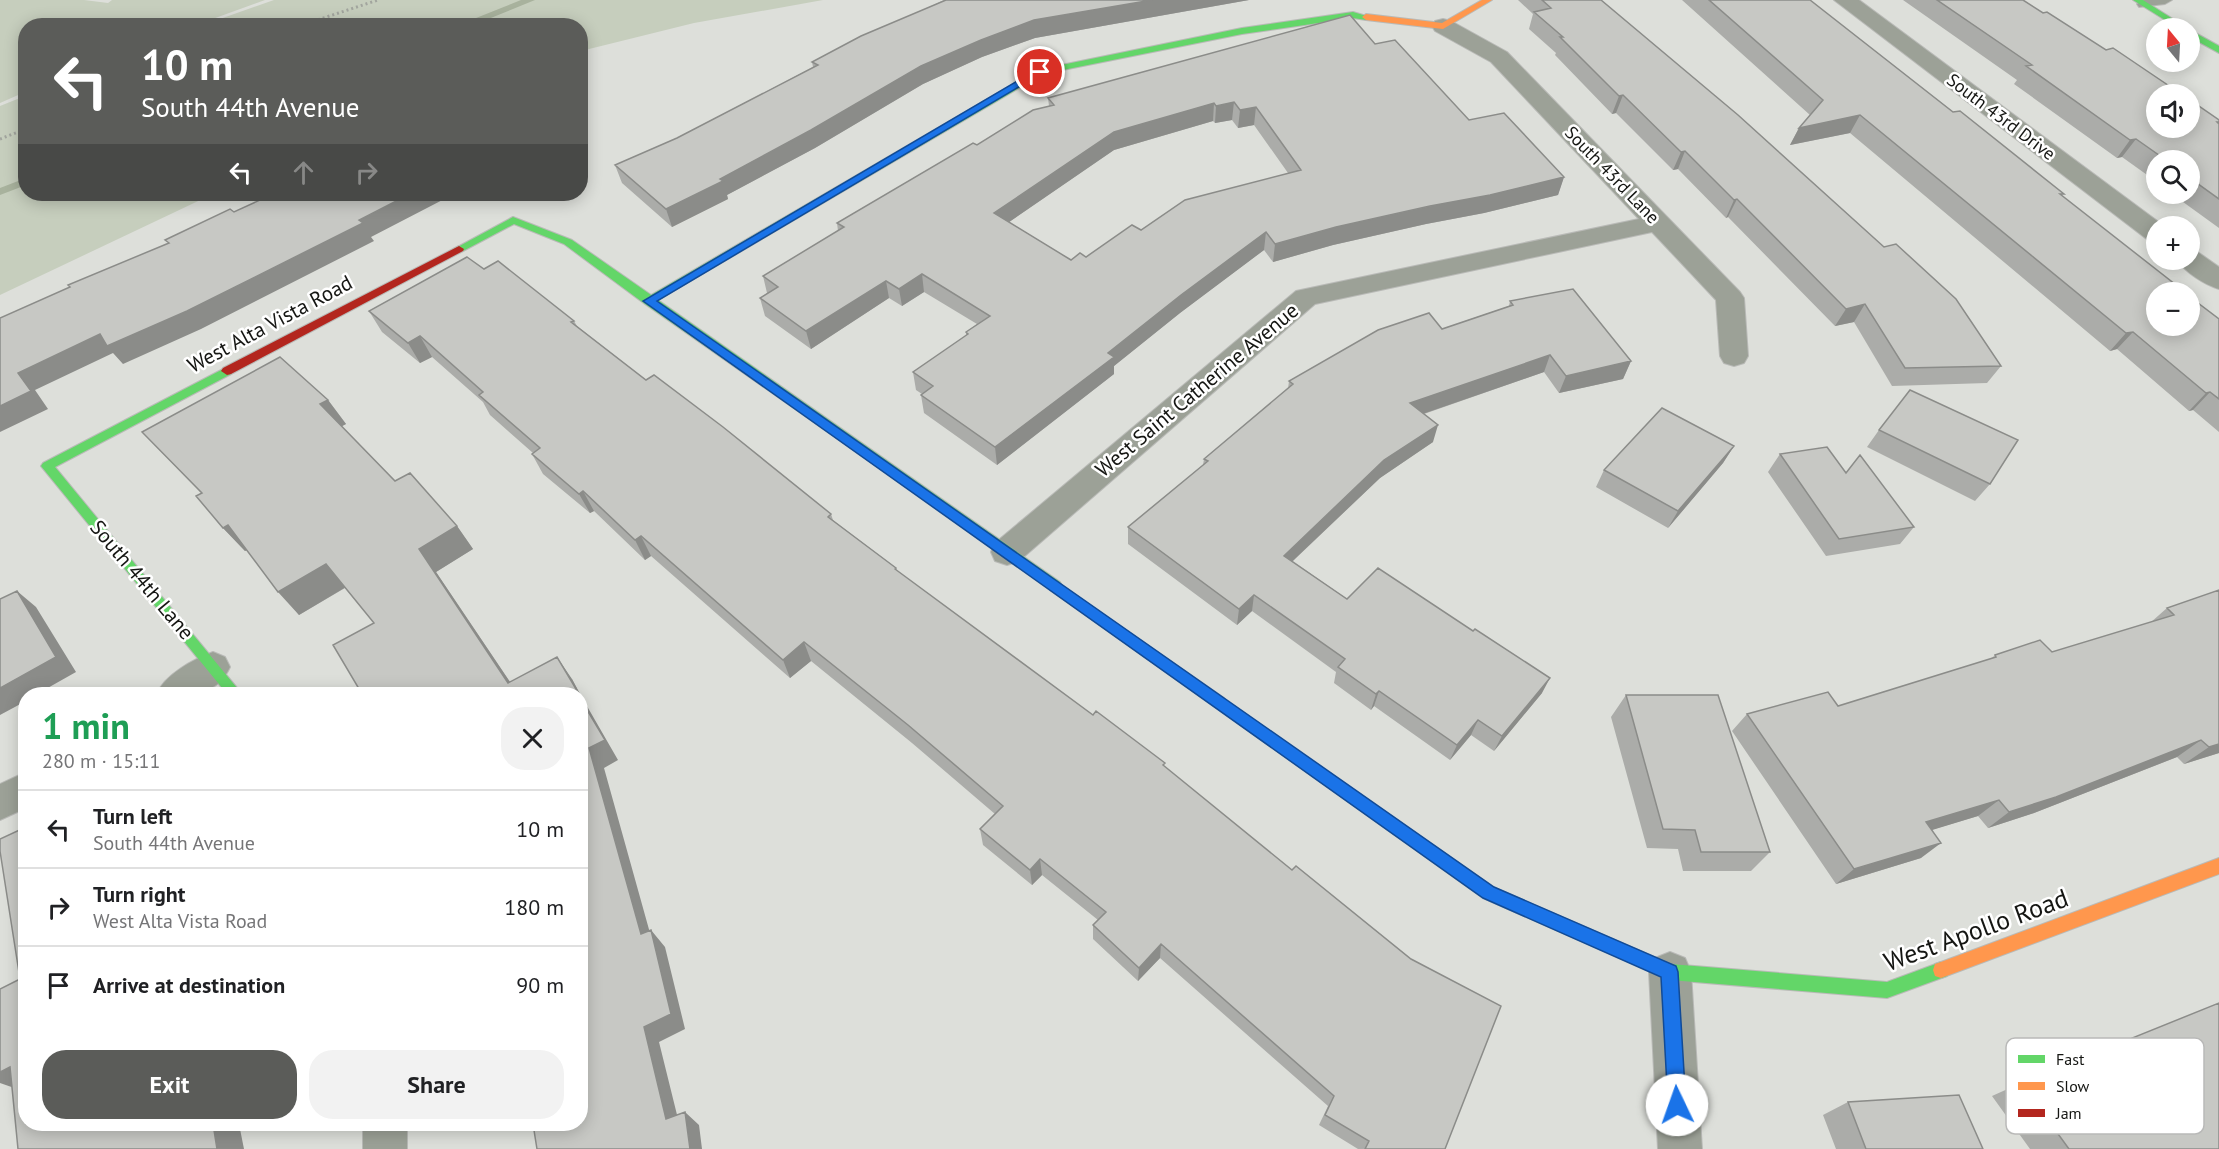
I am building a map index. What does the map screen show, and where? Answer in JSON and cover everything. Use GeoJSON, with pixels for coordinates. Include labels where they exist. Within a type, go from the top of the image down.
{"type":"FeatureCollection","features":[{"type":"Feature","properties":{"kind":"street"},"geometry":{"type":"LineString","coordinates":[[649,301],[1040,72],[1242,31],[1353,15],[1443,26],[1488,0]]}},
{"type":"Feature","properties":{"kind":"street","name":"South 43rd Drive"},"geometry":{"type":"LineString","coordinates":[[1845,0],[2146,226]]}},
{"type":"Feature","properties":{"kind":"street"},"geometry":{"type":"LineString","coordinates":[[2141,2],[2167,18]]}},
{"type":"Feature","properties":{"kind":"street","name":"South 43rd Lane"},"geometry":{"type":"LineString","coordinates":[[1443,26],[1499,57],[1730,298],[1734,356]]}},
{"type":"Feature","properties":{"kind":"street"},"geometry":{"type":"LineString","coordinates":[[2200,39],[2219,50]]}},
{"type":"Feature","properties":{"kind":"street","name":"West Apollo Road"},"geometry":{"type":"LineString","coordinates":[[513,220],[568,243],[1489,893],[1670,972],[1887,990],[2219,866]]}},
{"type":"Feature","properties":{"kind":"street","name":"West Alta Vista Road"},"geometry":{"type":"LineString","coordinates":[[47,466],[513,220]]}},
{"type":"Feature","properties":{"kind":"street","name":"West Saint Catherine Avenue"},"geometry":{"type":"LineString","coordinates":[[1007,552],[1306,297],[1658,223]]}},
{"type":"Feature","properties":{"kind":"street"},"geometry":{"type":"LineString","coordinates":[[2200,266],[2219,280]]}},
{"type":"Feature","properties":{"kind":"street","name":"South 44th Lane"},"geometry":{"type":"LineString","coordinates":[[47,466],[230,687]]}},
{"type":"Feature","properties":{"kind":"street"},"geometry":{"type":"LineString","coordinates":[[184,687],[213,667]]}},
{"type":"Feature","properties":{"kind":"street"},"geometry":{"type":"LineString","coordinates":[[0,803],[18,793]]}},
{"type":"Feature","properties":{"kind":"street"},"geometry":{"type":"LineString","coordinates":[[1670,972],[1680,1149]]}},
{"type":"Feature","properties":{"kind":"street"},"geometry":{"type":"LineString","coordinates":[[385,1131],[385,1149]]}},
{"type":"Feature","properties":{"kind":"lane"},"geometry":{"type":"LineString","coordinates":[[2141,2],[2165,0]]}},
{"type":"Feature","properties":{"kind":"path"},"geometry":{"type":"LineString","coordinates":[[323,18],[378,0]]}},
{"type":"Feature","properties":{"kind":"path"},"geometry":{"type":"LineString","coordinates":[[0,139],[18,132]]}},
{"type":"Feature","properties":{"kind":"green space"},"geometry":{"type":"Polygon","coordinates":[[[0,0],[84,0],[108,3],[112,0],[265,0],[215,18],[18,18],[18,95],[0,103],[0,0]]]}},
{"type":"Feature","properties":{"kind":"green space"},"geometry":{"type":"Polygon","coordinates":[[[274,0],[823,0],[694,23],[588,49],[588,18],[223,18],[274,0]]]}},
{"type":"Feature","properties":{"kind":"green space"},"geometry":{"type":"Polygon","coordinates":[[[18,99],[18,201],[198,201],[0,295],[0,106],[18,99]]]}},
{"type":"Feature","properties":{"kind":"building"},"geometry":{"type":"Polygon","coordinates":[[[946,0],[1152,0],[1034,20],[981,40],[921,66],[811,130],[720,179],[723,181],[666,209],[615,165],[677,138],[818,65],[812,62],[861,36],[946,0]]]}},
{"type":"Feature","properties":{"kind":"building"},"geometry":{"type":"Polygon","coordinates":[[[1542,0],[1601,0],[1738,115],[1884,247],[1896,244],[1956,299],[2001,366],[1905,368],[1865,304],[1846,309],[1737,199],[1734,200],[1685,151],[1681,152],[1623,95],[1619,96],[1560,37],[1563,37],[1534,12],[1551,8],[1542,0]]]}},
{"type":"Feature","properties":{"kind":"building"},"geometry":{"type":"Polygon","coordinates":[[[1709,0],[1810,0],[1953,112],[1960,111],[2146,261],[2146,270],[2157,270],[2172,282],[2146,282],[2146,336],[2200,336],[2200,305],[2219,319],[2219,399],[2210,392],[2206,393],[2133,332],[2126,333],[1860,115],[1799,128],[1823,100],[1709,0]]]}},
{"type":"Feature","properties":{"kind":"building"},"geometry":{"type":"Polygon","coordinates":[[[1937,0],[2023,0],[2043,13],[2047,12],[2106,50],[2113,48],[2166,84],[2146,84],[2146,138],[2200,138],[2200,107],[2219,120],[2217,122],[2219,124],[2219,199],[2200,185],[2200,150],[2152,150],[2136,139],[2130,140],[2026,66],[2032,65],[1937,0]]]}},
{"type":"Feature","properties":{"kind":"building"},"geometry":{"type":"Polygon","coordinates":[[[1350,15],[1375,44],[1395,40],[1469,120],[1504,113],[1564,177],[1336,227],[1275,244],[1266,232],[1181,295],[1108,353],[1114,357],[995,447],[921,395],[933,386],[913,372],[990,316],[922,274],[899,289],[886,281],[806,331],[760,298],[778,287],[763,276],[844,227],[837,223],[973,143],[977,145],[1033,110],[1054,105],[1048,98],[1350,15]],[[1234,102],[1216,106],[1214,103],[1114,132],[994,213],[1071,260],[1080,253],[1086,257],[1132,225],[1141,230],[1185,200],[1301,170],[1256,107],[1240,110],[1234,102]]]}},
{"type":"Feature","properties":{"kind":"building"},"geometry":{"type":"Polygon","coordinates":[[[258,201],[396,201],[359,220],[363,223],[187,311],[107,346],[100,334],[18,373],[31,391],[0,406],[0,318],[70,287],[68,285],[169,243],[165,240],[230,209],[234,212],[258,201]]]}},
{"type":"Feature","properties":{"kind":"building"},"geometry":{"type":"Polygon","coordinates":[[[467,257],[484,269],[498,261],[646,380],[654,375],[723,427],[831,514],[828,517],[895,569],[1093,715],[1096,711],[1165,763],[1163,765],[1292,870],[1296,866],[1411,959],[1501,1006],[1445,1149],[1365,1149],[1369,1141],[1325,1115],[1334,1096],[1161,944],[1139,968],[1093,925],[1106,912],[1040,859],[1030,870],[980,829],[1003,806],[908,725],[804,642],[783,660],[641,536],[635,540],[583,491],[579,494],[532,454],[540,448],[479,395],[483,392],[420,336],[408,343],[369,311],[467,257]]]}},
{"type":"Feature","properties":{"kind":"building"},"geometry":{"type":"Polygon","coordinates":[[[1573,289],[1631,361],[1566,376],[1550,355],[1410,403],[1438,425],[1384,460],[1284,556],[1347,599],[1378,568],[1473,631],[1475,629],[1550,678],[1502,736],[1478,720],[1457,745],[1379,691],[1376,694],[1338,667],[1345,659],[1254,595],[1239,609],[1128,527],[1208,461],[1204,459],[1293,384],[1289,381],[1378,330],[1429,313],[1442,329],[1513,305],[1510,301],[1573,289]]]}},
{"type":"Feature","properties":{"kind":"building"},"geometry":{"type":"Polygon","coordinates":[[[280,357],[328,400],[320,404],[395,481],[410,473],[457,526],[419,549],[508,683],[557,657],[575,687],[358,687],[333,645],[374,623],[326,564],[278,592],[228,525],[223,528],[196,496],[202,493],[142,432],[280,357]]]}},
{"type":"Feature","properties":{"kind":"building"},"geometry":{"type":"Polygon","coordinates":[[[1910,390],[2018,440],[1990,484],[1879,430],[1910,390]]]}},
{"type":"Feature","properties":{"kind":"building"},"geometry":{"type":"Polygon","coordinates":[[[1662,408],[1734,446],[1678,511],[1604,470],[1662,408]]]}},
{"type":"Feature","properties":{"kind":"building"},"geometry":{"type":"Polygon","coordinates":[[[1827,447],[1846,473],[1860,455],[1914,527],[1839,539],[1780,454],[1827,447]]]}},
{"type":"Feature","properties":{"kind":"building"},"geometry":{"type":"Polygon","coordinates":[[[2219,590],[2219,744],[2209,747],[2201,740],[2056,797],[2009,812],[1999,800],[1926,822],[1941,843],[1854,869],[1747,714],[1828,692],[1838,706],[1996,657],[1995,655],[2040,640],[2052,652],[2174,615],[2167,608],[2219,590]]]}},
{"type":"Feature","properties":{"kind":"building"},"geometry":{"type":"Polygon","coordinates":[[[17,591],[56,657],[0,688],[0,599],[17,591]]]}},
{"type":"Feature","properties":{"kind":"building"},"geometry":{"type":"Polygon","coordinates":[[[1626,695],[1718,695],[1770,852],[1701,852],[1695,830],[1663,829],[1626,695]]]}},
{"type":"Feature","properties":{"kind":"building"},"geometry":{"type":"Polygon","coordinates":[[[588,711],[605,740],[589,748],[641,934],[651,930],[671,1014],[644,1027],[666,1119],[685,1112],[690,1149],[537,1149],[534,1131],[588,1131],[588,711]]]}},
{"type":"Feature","properties":{"kind":"building"},"geometry":{"type":"Polygon","coordinates":[[[18,831],[18,966],[0,851],[0,839],[18,831]]]}},
{"type":"Feature","properties":{"kind":"building"},"geometry":{"type":"Polygon","coordinates":[[[18,980],[18,1131],[214,1131],[217,1149],[18,1149],[10,1067],[0,1072],[0,989],[18,980]]]}},
{"type":"Feature","properties":{"kind":"building"},"geometry":{"type":"Polygon","coordinates":[[[2219,1003],[2219,1149],[2069,1149],[2058,1134],[2204,1134],[2204,1038],[2132,1038],[2219,1003]]]}},
{"type":"Feature","properties":{"kind":"building"},"geometry":{"type":"Polygon","coordinates":[[[1959,1095],[1983,1149],[1866,1149],[1848,1102],[1959,1095]]]}},
{"type":"Feature","properties":{"kind":"waterway"},"geometry":{"type":"LineString","coordinates":[[482,18],[530,0]]}},
{"type":"Feature","properties":{"kind":"waterway"},"geometry":{"type":"LineString","coordinates":[[0,192],[18,184]]}},
{"type":"Feature","properties":{"kind":"traffic: fast"},"geometry":{"type":"LineString","coordinates":[[2137,0],[2167,18]]}},
{"type":"Feature","properties":{"kind":"traffic: fast"},"geometry":{"type":"LineString","coordinates":[[649,301],[1040,72],[1242,31],[1353,15],[1366,17]]}},
{"type":"Feature","properties":{"kind":"traffic: fast"},"geometry":{"type":"LineString","coordinates":[[2200,39],[2219,50]]}},
{"type":"Feature","properties":{"kind":"traffic: fast"},"geometry":{"type":"LineString","coordinates":[[459,249],[513,220],[568,242],[1055,586]]}},
{"type":"Feature","properties":{"kind":"traffic: fast"},"geometry":{"type":"LineString","coordinates":[[227,371],[47,466],[229,687]]}},
{"type":"Feature","properties":{"kind":"traffic: fast"},"geometry":{"type":"LineString","coordinates":[[1219,702],[1489,893],[1670,972],[1887,990],[1941,970]]}},
{"type":"Feature","properties":{"kind":"traffic: slow"},"geometry":{"type":"LineString","coordinates":[[1366,17],[1443,26],[1488,0]]}},
{"type":"Feature","properties":{"kind":"traffic: slow"},"geometry":{"type":"LineString","coordinates":[[1941,970],[2219,866]]}},
{"type":"Feature","properties":{"kind":"traffic: jam"},"geometry":{"type":"LineString","coordinates":[[227,371],[459,249]]}},
{"type":"Feature","properties":{"kind":"traffic: jam"},"geometry":{"type":"LineString","coordinates":[[1055,586],[1219,702]]}},
{"type":"Feature","properties":{"kind":"route"},"geometry":{"type":"LineString","coordinates":[[1040,72],[649,301],[1489,893],[1670,972],[1677,1105]]}}]}
